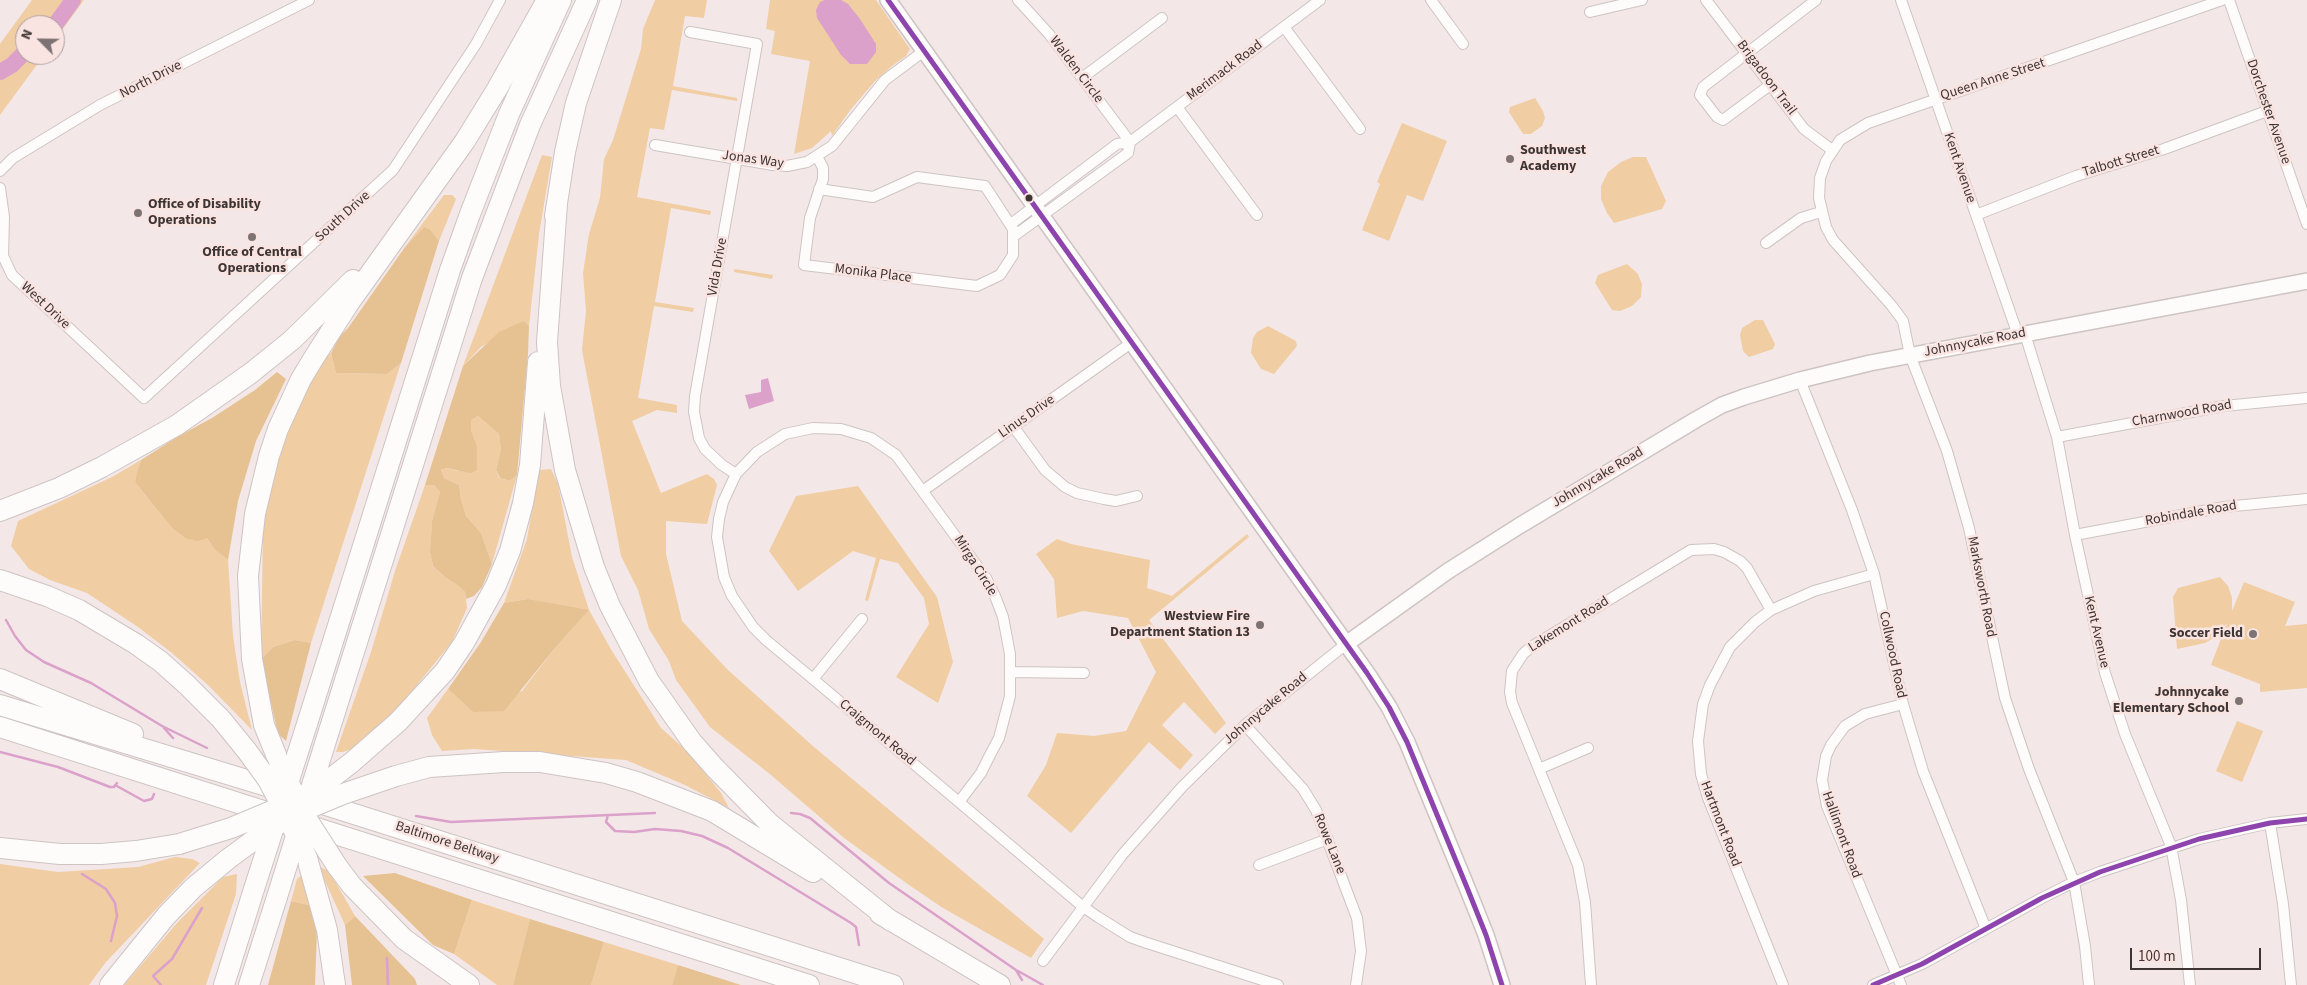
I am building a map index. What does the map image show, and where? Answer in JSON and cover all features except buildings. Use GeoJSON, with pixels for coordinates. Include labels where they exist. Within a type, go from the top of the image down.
{"type":"FeatureCollection","features":[{"type":"Feature","properties":{"kind":"highway"},"geometry":{"type":"LineString","coordinates":[[469,985],[404,938],[352,886],[337,866],[304,813],[279,762],[264,725],[257,691],[252,660],[248,605],[250,543],[266,466],[289,404],[315,356],[345,310],[442,173],[497,89],[547,0]]}},
{"type":"Feature","properties":{"kind":"highway"},"geometry":{"type":"LineString","coordinates":[[224,985],[467,223],[509,114],[561,0]]}},
{"type":"Feature","properties":{"kind":"highway"},"geometry":{"type":"LineString","coordinates":[[249,985],[472,278],[523,141],[587,0]]}},
{"type":"Feature","properties":{"kind":"highway"},"geometry":{"type":"LineString","coordinates":[[0,848],[60,854],[101,854],[136,851],[179,844],[231,828],[286,805],[321,786],[398,722],[445,671],[480,616],[510,551],[523,503],[530,465],[540,342],[557,204],[576,102],[610,0]]}},
{"type":"Feature","properties":{"kind":"highway"},"geometry":{"type":"LineString","coordinates":[[0,511],[58,488],[136,449],[177,425],[251,373],[292,340],[339,296],[364,269],[442,173]]}},
{"type":"Feature","properties":{"kind":"highway"},"geometry":{"type":"LineString","coordinates":[[557,204],[547,342],[550,386],[565,470],[594,568],[610,606],[649,681],[670,713],[709,761],[769,823],[891,921]]}},
{"type":"Feature","properties":{"kind":"highway"},"geometry":{"type":"LineString","coordinates":[[0,580],[48,596],[121,633],[160,661],[221,719],[268,780],[307,858],[327,930],[335,985]]}},
{"type":"Feature","properties":{"kind":"highway"},"geometry":{"type":"LineString","coordinates":[[0,679],[62,703],[215,769]]}},
{"type":"Feature","properties":{"kind":"highway","name":"Baltimore Beltway"},"geometry":{"type":"LineString","coordinates":[[0,705],[215,769],[893,985]]}},
{"type":"Feature","properties":{"kind":"highway","name":"Baltimore Beltway"},"geometry":{"type":"LineString","coordinates":[[0,727],[809,985]]}},
{"type":"Feature","properties":{"kind":"highway"},"geometry":{"type":"LineString","coordinates":[[0,742],[277,814]]}},
{"type":"Feature","properties":{"kind":"highway"},"geometry":{"type":"LineString","coordinates":[[110,985],[166,916],[193,888],[262,834],[295,814],[342,794],[429,767],[465,763],[540,762],[581,768],[637,782],[712,811],[891,921],[1000,985]]}},
{"type":"Feature","properties":{"kind":"main road"},"geometry":{"type":"LineString","coordinates":[[888,0],[1389,707],[1407,742],[1483,928],[1502,985]]}},
{"type":"Feature","properties":{"kind":"main road","name":"Johnnycake Road"},"geometry":{"type":"LineString","coordinates":[[1346,644],[1455,567],[1697,419],[1737,400],[1853,366],[2307,281]]}},
{"type":"Feature","properties":{"kind":"street","name":"North Drive"},"geometry":{"type":"LineString","coordinates":[[0,171],[13,158],[100,105],[309,0]]}},
{"type":"Feature","properties":{"kind":"street","name":"South Drive"},"geometry":{"type":"LineString","coordinates":[[144,398],[393,170],[476,44],[500,0]]}},
{"type":"Feature","properties":{"kind":"street","name":"Walden Circle"},"geometry":{"type":"LineString","coordinates":[[1018,0],[1038,20],[1130,142]]}},
{"type":"Feature","properties":{"kind":"street","name":"Merimack Road"},"geometry":{"type":"LineString","coordinates":[[1012,229],[1038,211],[1117,144],[1130,142],[1320,0]]}},
{"type":"Feature","properties":{"kind":"street"},"geometry":{"type":"LineString","coordinates":[[1431,0],[1463,44]]}},
{"type":"Feature","properties":{"kind":"street"},"geometry":{"type":"LineString","coordinates":[[1590,12],[1642,0]]}},
{"type":"Feature","properties":{"kind":"street","name":"Brigadoon Trail"},"geometry":{"type":"LineString","coordinates":[[1706,0],[1804,129],[1832,150]]}},
{"type":"Feature","properties":{"kind":"street"},"geometry":{"type":"LineString","coordinates":[[1770,85],[1724,120],[1717,117],[1702,99],[1700,91],[1746,52],[1816,0]]}},
{"type":"Feature","properties":{"kind":"street","name":"Kent Avenue"},"geometry":{"type":"LineString","coordinates":[[1901,0],[1976,215],[2022,335],[2057,437],[2096,636],[2114,702],[2171,846],[2181,900],[2190,985]]}},
{"type":"Feature","properties":{"kind":"street","name":"Queen Anne Street"},"geometry":{"type":"LineString","coordinates":[[1822,212],[1819,198],[1820,178],[1826,161],[1840,140],[1868,123],[2063,57],[2222,0]]}},
{"type":"Feature","properties":{"kind":"street","name":"Dorchester Avenue"},"geometry":{"type":"LineString","coordinates":[[2229,0],[2307,224]]}},
{"type":"Feature","properties":{"kind":"street"},"geometry":{"type":"LineString","coordinates":[[1082,78],[1162,18]]}},
{"type":"Feature","properties":{"kind":"street"},"geometry":{"type":"LineString","coordinates":[[1284,27],[1360,129]]}},
{"type":"Feature","properties":{"kind":"street","name":"Vida Drive"},"geometry":{"type":"LineString","coordinates":[[690,32],[757,44],[696,386],[694,412],[697,432],[705,449],[722,465],[736,474]]}},
{"type":"Feature","properties":{"kind":"street","name":"Jonas Way"},"geometry":{"type":"LineString","coordinates":[[655,145],[787,166],[807,162],[832,146],[880,84],[924,50]]}},
{"type":"Feature","properties":{"kind":"street"},"geometry":{"type":"LineString","coordinates":[[1177,107],[1257,215]]}},
{"type":"Feature","properties":{"kind":"street","name":"Talbott Street"},"geometry":{"type":"LineString","coordinates":[[1976,215],[2076,176],[2164,148],[2267,111]]}},
{"type":"Feature","properties":{"kind":"street","name":"Monika Place"},"geometry":{"type":"LineString","coordinates":[[817,156],[823,173],[810,218],[804,265],[977,286],[994,280],[1007,267],[1013,255],[1012,229]]}},
{"type":"Feature","properties":{"kind":"street"},"geometry":{"type":"LineString","coordinates":[[819,190],[873,197],[917,178],[985,186],[1012,229]]}},
{"type":"Feature","properties":{"kind":"street","name":"West Drive"},"geometry":{"type":"LineString","coordinates":[[0,188],[4,218],[3,256],[12,275],[144,398]]}},
{"type":"Feature","properties":{"kind":"street"},"geometry":{"type":"LineString","coordinates":[[1766,243],[1801,218],[1822,212]]}},
{"type":"Feature","properties":{"kind":"street","name":"Marksworth Road"},"geometry":{"type":"LineString","coordinates":[[1822,212],[1826,227],[1833,240],[1903,321],[1910,356],[1956,476],[1969,528],[1996,660],[2015,730],[2074,882],[2085,946],[2089,985]]}},
{"type":"Feature","properties":{"kind":"street","name":"Linus Drive"},"geometry":{"type":"LineString","coordinates":[[924,490],[1131,343]]}},
{"type":"Feature","properties":{"kind":"street","name":"Collwood Road"},"geometry":{"type":"LineString","coordinates":[[1800,380],[1852,510],[1874,574],[1903,704],[1934,802],[1986,929]]}},
{"type":"Feature","properties":{"kind":"street","name":"Charnwood Road"},"geometry":{"type":"LineString","coordinates":[[2057,437],[2224,406],[2307,398]]}},
{"type":"Feature","properties":{"kind":"street"},"geometry":{"type":"LineString","coordinates":[[1014,426],[1045,470],[1065,487],[1077,493],[1104,499],[1121,500],[1136,496]]}},
{"type":"Feature","properties":{"kind":"street","name":"Craigmont Road"},"geometry":{"type":"LineString","coordinates":[[871,438],[856,432],[827,427],[799,430],[785,434],[770,442],[757,452],[736,474],[723,502],[717,537],[724,577],[732,596],[753,627],[1082,906],[1130,937],[1278,985]]}},
{"type":"Feature","properties":{"kind":"street","name":"Mirga Circle"},"geometry":{"type":"LineString","coordinates":[[871,438],[896,455],[924,490],[986,578],[995,596],[1007,636],[1011,672],[1010,696],[999,738],[980,773],[959,802]]}},
{"type":"Feature","properties":{"kind":"street","name":"Robindale Road"},"geometry":{"type":"LineString","coordinates":[[2075,535],[2224,507],[2307,499]]}},
{"type":"Feature","properties":{"kind":"street","name":"Lakemont Road"},"geometry":{"type":"LineString","coordinates":[[1591,985],[1582,881],[1578,865],[1512,704],[1510,692],[1512,671],[1520,658],[1531,647],[1692,550],[1703,548],[1724,552],[1740,561],[1747,568],[1771,610]]}},
{"type":"Feature","properties":{"kind":"street","name":"Hartmont Road"},"geometry":{"type":"LineString","coordinates":[[1783,985],[1708,798],[1698,759],[1703,704],[1713,678],[1730,647],[1755,622],[1771,610],[1814,592],[1874,574]]}},
{"type":"Feature","properties":{"kind":"street"},"geometry":{"type":"LineString","coordinates":[[813,679],[862,619]]}},
{"type":"Feature","properties":{"kind":"street","name":"Johnnycake Road"},"geometry":{"type":"LineString","coordinates":[[1043,961],[1082,906],[1148,824],[1216,752],[1246,725],[1346,644]]}},
{"type":"Feature","properties":{"kind":"street"},"geometry":{"type":"LineString","coordinates":[[1011,672],[1084,673]]}},
{"type":"Feature","properties":{"kind":"street","name":"Hallimont Road"},"geometry":{"type":"LineString","coordinates":[[1899,980],[1827,806],[1822,780],[1826,756],[1831,745],[1845,726],[1865,714],[1903,704]]}},
{"type":"Feature","properties":{"kind":"street","name":"Rowe Lane"},"geometry":{"type":"LineString","coordinates":[[1246,725],[1303,789],[1316,810],[1357,918],[1361,951],[1356,985]]}},
{"type":"Feature","properties":{"kind":"street"},"geometry":{"type":"LineString","coordinates":[[1539,769],[1588,748]]}},
{"type":"Feature","properties":{"kind":"street"},"geometry":{"type":"LineString","coordinates":[[1873,985],[1899,980],[1986,929],[2074,882],[2171,846],[2270,823],[2307,818]]}},
{"type":"Feature","properties":{"kind":"street"},"geometry":{"type":"LineString","coordinates":[[2270,823],[2284,904],[2291,985]]}},
{"type":"Feature","properties":{"kind":"street"},"geometry":{"type":"LineString","coordinates":[[1259,865],[1328,839]]}},
{"type":"Feature","properties":{"kind":"shaded area"},"geometry":{"type":"Polygon","coordinates":[[[32,0],[84,0],[65,26],[65,15],[21,15],[32,0]]]}},
{"type":"Feature","properties":{"kind":"shaded area"},"geometry":{"type":"Polygon","coordinates":[[[655,0],[707,0],[704,18],[685,16],[673,86],[737,98],[737,101],[672,90],[664,130],[650,128],[637,197],[711,211],[710,215],[671,208],[655,302],[694,308],[693,312],[654,306],[638,398],[677,405],[677,413],[657,410],[632,421],[661,493],[707,474],[714,479],[717,485],[707,524],[666,521],[666,554],[682,621],[728,670],[814,747],[1044,939],[1031,958],[943,908],[909,885],[844,838],[771,775],[710,727],[676,680],[669,661],[649,629],[638,590],[621,556],[582,350],[586,311],[583,273],[589,234],[600,198],[604,159],[613,140],[641,49],[643,29],[655,0]]]}},
{"type":"Feature","properties":{"kind":"shaded area"},"geometry":{"type":"Polygon","coordinates":[[[770,0],[876,0],[910,49],[906,56],[876,80],[851,109],[832,136],[831,131],[812,148],[794,154],[810,61],[771,54],[775,31],[766,29],[770,0]]]}},
{"type":"Feature","properties":{"kind":"shaded area"},"geometry":{"type":"Polygon","coordinates":[[[825,0],[841,0],[848,4],[860,19],[876,44],[876,52],[867,64],[850,64],[841,55],[817,18],[816,10],[820,2],[825,0]]]}},
{"type":"Feature","properties":{"kind":"shaded area"},"geometry":{"type":"Polygon","coordinates":[[[15,23],[15,65],[37,65],[0,115],[0,44],[15,23]]]}},
{"type":"Feature","properties":{"kind":"shaded area"},"geometry":{"type":"Polygon","coordinates":[[[1535,98],[1545,118],[1542,126],[1531,134],[1523,134],[1509,112],[1510,107],[1535,98]]]}},
{"type":"Feature","properties":{"kind":"shaded area"},"geometry":{"type":"Polygon","coordinates":[[[1402,123],[1447,141],[1423,201],[1407,195],[1389,241],[1362,230],[1380,184],[1377,182],[1402,123]]]}},
{"type":"Feature","properties":{"kind":"shaded area"},"geometry":{"type":"Polygon","coordinates":[[[542,155],[552,157],[539,234],[529,326],[524,321],[481,347],[463,366],[542,155]]]}},
{"type":"Feature","properties":{"kind":"shaded area"},"geometry":{"type":"Polygon","coordinates":[[[1633,157],[1646,157],[1666,201],[1662,209],[1614,223],[1601,199],[1601,186],[1608,172],[1621,162],[1633,157]]]}},
{"type":"Feature","properties":{"kind":"shaded area"},"geometry":{"type":"Polygon","coordinates":[[[444,195],[452,195],[456,199],[439,241],[430,229],[424,227],[405,247],[444,195]]]}},
{"type":"Feature","properties":{"kind":"shaded area"},"geometry":{"type":"Polygon","coordinates":[[[424,227],[430,229],[439,241],[401,363],[387,374],[336,373],[331,353],[340,336],[348,328],[405,247],[424,227]]]}},
{"type":"Feature","properties":{"kind":"shaded area"},"geometry":{"type":"Polygon","coordinates":[[[1627,264],[1638,274],[1642,284],[1641,297],[1632,306],[1620,311],[1612,310],[1595,283],[1598,275],[1627,264]]]}},
{"type":"Feature","properties":{"kind":"shaded area"},"geometry":{"type":"Polygon","coordinates":[[[734,269],[773,275],[772,279],[734,272],[734,269]]]}},
{"type":"Feature","properties":{"kind":"shaded area"},"geometry":{"type":"Polygon","coordinates":[[[1755,320],[1763,320],[1775,344],[1773,349],[1749,357],[1743,351],[1740,335],[1742,328],[1755,320]]]}},
{"type":"Feature","properties":{"kind":"shaded area"},"geometry":{"type":"Polygon","coordinates":[[[524,321],[529,326],[528,354],[517,475],[510,481],[500,478],[496,470],[501,450],[499,434],[478,416],[471,420],[471,430],[477,446],[477,470],[471,473],[446,468],[441,470],[444,478],[459,485],[466,516],[481,533],[492,564],[482,587],[474,596],[466,599],[465,592],[458,585],[433,566],[430,552],[432,521],[440,492],[434,485],[425,485],[463,366],[499,332],[524,321]]]}},
{"type":"Feature","properties":{"kind":"shaded area"},"geometry":{"type":"Polygon","coordinates":[[[1268,326],[1296,341],[1297,346],[1274,374],[1261,369],[1251,353],[1253,338],[1257,332],[1268,326]]]}},
{"type":"Feature","properties":{"kind":"shaded area"},"geometry":{"type":"Polygon","coordinates":[[[331,353],[336,373],[387,374],[401,363],[311,643],[295,640],[273,647],[261,659],[263,525],[272,482],[284,441],[300,402],[323,360],[331,353]]]}},
{"type":"Feature","properties":{"kind":"shaded area"},"geometry":{"type":"Polygon","coordinates":[[[277,372],[286,379],[256,441],[238,501],[228,560],[215,550],[207,538],[198,541],[185,538],[172,528],[135,482],[137,473],[141,460],[212,418],[255,390],[277,372]]]}},
{"type":"Feature","properties":{"kind":"shaded area"},"geometry":{"type":"Polygon","coordinates":[[[768,378],[774,401],[749,409],[745,395],[761,392],[761,380],[768,378]]]}},
{"type":"Feature","properties":{"kind":"shaded area"},"geometry":{"type":"Polygon","coordinates":[[[478,416],[499,434],[501,450],[496,470],[499,478],[510,481],[517,475],[492,564],[481,533],[466,516],[459,485],[444,478],[441,470],[446,468],[458,471],[477,446],[471,430],[471,420],[478,416]]]}},
{"type":"Feature","properties":{"kind":"shaded area"},"geometry":{"type":"Polygon","coordinates":[[[141,460],[135,482],[172,528],[185,538],[207,538],[215,550],[228,560],[233,636],[240,682],[252,730],[208,685],[172,653],[138,627],[87,593],[50,580],[29,569],[11,546],[18,521],[112,477],[141,460]]]}},
{"type":"Feature","properties":{"kind":"shaded area"},"geometry":{"type":"Polygon","coordinates":[[[551,469],[558,484],[572,557],[589,610],[612,651],[661,728],[688,752],[721,793],[729,808],[685,785],[626,760],[474,749],[442,751],[432,735],[427,718],[448,689],[473,712],[522,691],[555,648],[588,611],[528,599],[504,603],[527,539],[539,470],[551,469]]]}},
{"type":"Feature","properties":{"kind":"shaded area"},"geometry":{"type":"Polygon","coordinates":[[[425,485],[434,485],[440,492],[432,521],[430,552],[433,566],[445,577],[458,584],[465,592],[467,608],[452,642],[399,707],[370,737],[355,748],[336,752],[371,652],[395,571],[425,485]]]}},
{"type":"Feature","properties":{"kind":"shaded area"},"geometry":{"type":"Polygon","coordinates":[[[858,486],[937,597],[953,662],[938,703],[896,677],[929,624],[924,598],[898,563],[880,559],[868,601],[865,600],[876,558],[853,551],[798,591],[769,551],[796,496],[858,486]]]}},
{"type":"Feature","properties":{"kind":"shaded area"},"geometry":{"type":"Polygon","coordinates":[[[1247,534],[1249,537],[1149,620],[1226,723],[1215,734],[1184,702],[1162,725],[1193,755],[1180,770],[1149,742],[1071,833],[1027,796],[1046,765],[1057,733],[1094,736],[1126,731],[1156,672],[1128,618],[1083,611],[1057,618],[1054,579],[1036,554],[1057,539],[1071,544],[1150,560],[1147,588],[1172,596],[1247,534]]]}},
{"type":"Feature","properties":{"kind":"shaded area"},"geometry":{"type":"Polygon","coordinates":[[[2220,577],[2228,586],[2232,598],[2232,611],[2244,582],[2295,602],[2285,626],[2307,624],[2307,688],[2260,692],[2260,684],[2211,665],[2227,623],[2212,639],[2205,643],[2177,649],[2173,597],[2178,588],[2220,577]]]}},
{"type":"Feature","properties":{"kind":"shaded area"},"geometry":{"type":"Polygon","coordinates":[[[528,599],[589,610],[555,648],[504,711],[473,712],[448,689],[481,642],[504,603],[528,599]]]}},
{"type":"Feature","properties":{"kind":"shaded area"},"geometry":{"type":"Polygon","coordinates":[[[295,640],[311,643],[286,741],[278,734],[261,659],[273,647],[295,640]]]}},
{"type":"Feature","properties":{"kind":"shaded area"},"geometry":{"type":"Polygon","coordinates":[[[2237,721],[2263,731],[2242,782],[2216,771],[2237,721]]]}},
{"type":"Feature","properties":{"kind":"shaded area"},"geometry":{"type":"Polygon","coordinates":[[[175,857],[192,859],[200,863],[106,962],[89,985],[0,985],[0,864],[58,872],[138,867],[175,857]]]}},
{"type":"Feature","properties":{"kind":"shaded area"},"geometry":{"type":"Polygon","coordinates":[[[318,866],[329,871],[355,916],[345,925],[318,866]]]}},
{"type":"Feature","properties":{"kind":"shaded area"},"geometry":{"type":"Polygon","coordinates":[[[305,872],[313,906],[291,901],[297,879],[305,872]]]}},
{"type":"Feature","properties":{"kind":"shaded area"},"geometry":{"type":"Polygon","coordinates":[[[395,873],[472,900],[454,954],[433,945],[363,876],[395,873]]]}},
{"type":"Feature","properties":{"kind":"shaded area"},"geometry":{"type":"Polygon","coordinates":[[[237,874],[236,894],[206,985],[124,985],[177,923],[223,877],[237,874]]]}},
{"type":"Feature","properties":{"kind":"shaded area"},"geometry":{"type":"Polygon","coordinates":[[[472,900],[530,919],[513,985],[497,985],[454,954],[472,900]]]}},
{"type":"Feature","properties":{"kind":"shaded area"},"geometry":{"type":"Polygon","coordinates":[[[291,901],[313,906],[317,930],[315,985],[268,985],[291,901]]]}},
{"type":"Feature","properties":{"kind":"shaded area"},"geometry":{"type":"Polygon","coordinates":[[[355,916],[415,979],[417,985],[352,985],[345,925],[355,916]]]}},
{"type":"Feature","properties":{"kind":"shaded area"},"geometry":{"type":"Polygon","coordinates":[[[530,919],[604,942],[591,985],[513,985],[530,919]]]}},
{"type":"Feature","properties":{"kind":"shaded area"},"geometry":{"type":"Polygon","coordinates":[[[604,942],[678,965],[672,985],[591,985],[604,942]]]}},
{"type":"Feature","properties":{"kind":"shaded area"},"geometry":{"type":"Polygon","coordinates":[[[678,965],[741,985],[672,985],[678,965]]]}},
{"type":"Feature","properties":{"kind":"waterway"},"geometry":{"type":"LineString","coordinates":[[62,15],[73,0]]}},
{"type":"Feature","properties":{"kind":"waterway"},"geometry":{"type":"LineString","coordinates":[[0,72],[15,62]]}},
{"type":"Feature","properties":{"kind":"waterway"},"geometry":{"type":"LineString","coordinates":[[6,620],[26,650],[44,662],[91,683],[162,726],[207,748]]}},
{"type":"Feature","properties":{"kind":"waterway"},"geometry":{"type":"LineString","coordinates":[[164,728],[173,738]]}},
{"type":"Feature","properties":{"kind":"waterway"},"geometry":{"type":"LineString","coordinates":[[0,752],[58,767],[110,787],[114,787],[117,783]]}},
{"type":"Feature","properties":{"kind":"waterway"},"geometry":{"type":"LineString","coordinates":[[115,785],[144,801],[152,799],[154,794]]}},
{"type":"Feature","properties":{"kind":"waterway"},"geometry":{"type":"LineString","coordinates":[[416,816],[451,822],[655,813]]}},
{"type":"Feature","properties":{"kind":"waterway"},"geometry":{"type":"LineString","coordinates":[[791,813],[810,818],[889,883],[1016,970],[1022,980]]}},
{"type":"Feature","properties":{"kind":"waterway"},"geometry":{"type":"LineString","coordinates":[[608,815],[606,822],[615,831],[634,832],[655,829],[681,831],[702,836],[728,848],[851,923],[856,927],[859,945]]}},
{"type":"Feature","properties":{"kind":"waterway"},"geometry":{"type":"LineString","coordinates":[[82,874],[106,889],[115,903],[117,916],[111,941]]}},
{"type":"Feature","properties":{"kind":"waterway"},"geometry":{"type":"LineString","coordinates":[[161,985],[153,976],[172,959],[202,908]]}},
{"type":"Feature","properties":{"kind":"waterway"},"geometry":{"type":"LineString","coordinates":[[387,958],[388,985]]}},
{"type":"Feature","properties":{"kind":"waterway"},"geometry":{"type":"LineString","coordinates":[[1018,971],[1043,985]]}},
{"type":"Feature","properties":{"kind":"transit line"},"geometry":{"type":"LineString","coordinates":[[888,0],[1367,673],[1389,707],[1407,742],[1468,890],[1486,935],[1502,985]]}},
{"type":"Feature","properties":{"kind":"transit line"},"geometry":{"type":"LineString","coordinates":[[1873,985],[1922,964],[2042,898],[2100,872],[2199,839],[2270,823],[2307,819]]}},
{"type":"Feature","properties":{"kind":"place","name":"Southwest Academy"},"geometry":{"type":"Point","coordinates":[1510,159]}},
{"type":"Feature","properties":{"kind":"place","name":"Office of Disability Operations"},"geometry":{"type":"Point","coordinates":[138,213]}},
{"type":"Feature","properties":{"kind":"place","name":"Office of Central Operations"},"geometry":{"type":"Point","coordinates":[252,237]}},
{"type":"Feature","properties":{"kind":"place","name":"Westview Fire Department Station 13"},"geometry":{"type":"Point","coordinates":[1260,625]}},
{"type":"Feature","properties":{"kind":"place","name":"Soccer Field"},"geometry":{"type":"Point","coordinates":[2253,634]}},
{"type":"Feature","properties":{"kind":"place","name":"Johnnycake Elementary School"},"geometry":{"type":"Point","coordinates":[2239,701]}}]}
